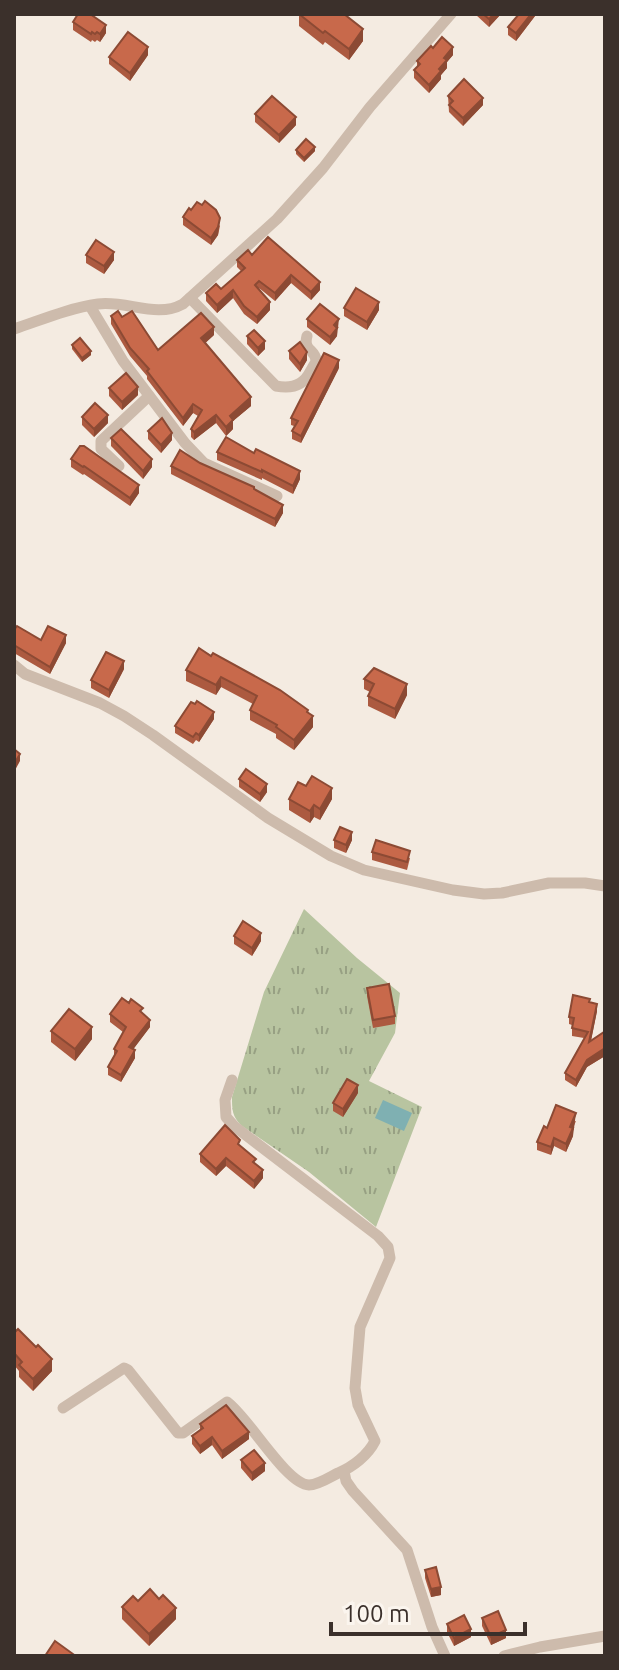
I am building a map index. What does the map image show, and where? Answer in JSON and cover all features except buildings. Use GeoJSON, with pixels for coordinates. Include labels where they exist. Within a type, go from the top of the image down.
{"type":"FeatureCollection","features":[{"type":"Feature","properties":{"kind":"street"},"geometry":{"type":"LineString","coordinates":[[14,329],[90,306],[112,303],[158,311],[174,309],[190,298],[277,219],[451,14]]}},
{"type":"Feature","properties":{"kind":"street"},"geometry":{"type":"LineString","coordinates":[[190,298],[276,386],[298,386],[305,381],[316,361],[306,346],[307,336]]}},
{"type":"Feature","properties":{"kind":"street"},"geometry":{"type":"LineString","coordinates":[[90,306],[123,361],[185,443],[204,463],[277,496]]}},
{"type":"Feature","properties":{"kind":"street"},"geometry":{"type":"LineString","coordinates":[[119,466],[101,449],[101,441],[149,396]]}},
{"type":"Feature","properties":{"kind":"street"},"geometry":{"type":"LineString","coordinates":[[14,665],[25,674],[100,703],[124,716],[268,818],[331,856],[364,870],[484,894],[549,883],[605,886]]}},
{"type":"Feature","properties":{"kind":"street"},"geometry":{"type":"LineString","coordinates":[[63,1408],[124,1368],[178,1433],[183,1433],[227,1402],[299,1482],[310,1485],[344,1471],[370,1451],[375,1441],[358,1405],[355,1388],[360,1327],[390,1258],[388,1247],[378,1236],[234,1126],[226,1117],[225,1100],[232,1080]]}},
{"type":"Feature","properties":{"kind":"street"},"geometry":{"type":"LineString","coordinates":[[344,1471],[353,1491],[407,1550],[432,1627],[445,1656]]}},
{"type":"Feature","properties":{"kind":"street"},"geometry":{"type":"LineString","coordinates":[[504,1656],[605,1636]]}},
{"type":"Feature","properties":{"kind":"green space"},"geometry":{"type":"Polygon","coordinates":[[[304,909],[400,993],[395,1033],[369,1081],[422,1107],[376,1227],[309,1172],[242,1126],[233,1113],[232,1097],[264,992],[304,909]]]}},
{"type":"Feature","properties":{"kind":"water"},"geometry":{"type":"Polygon","coordinates":[[[383,1100],[412,1113],[404,1131],[375,1118],[383,1100]]]}}]}
